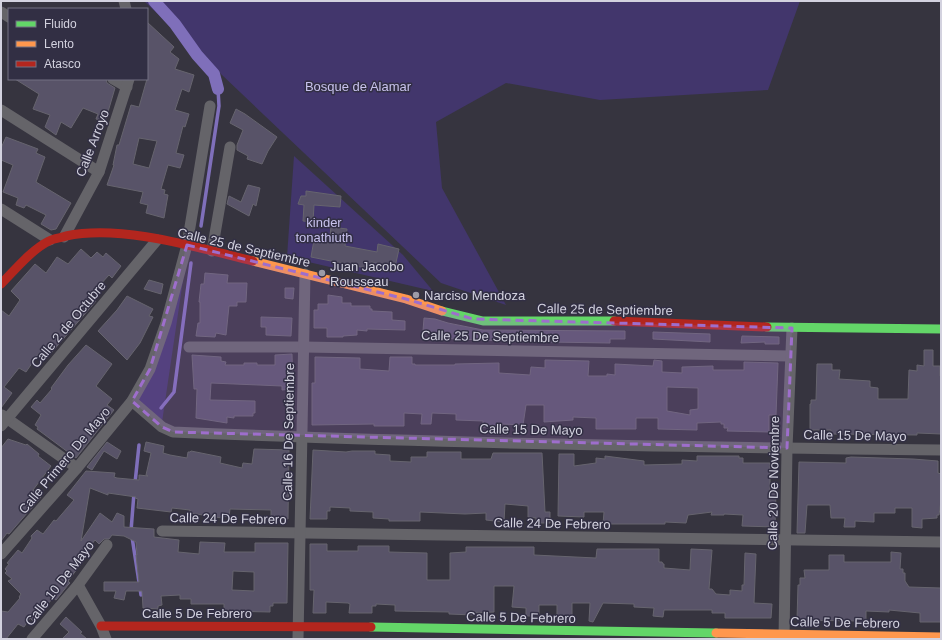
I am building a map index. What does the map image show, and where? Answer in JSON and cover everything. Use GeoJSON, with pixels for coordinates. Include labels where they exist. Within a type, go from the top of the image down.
{"type":"FeatureCollection","features":[{"type":"Feature","properties":{"kind":"main road","name":"Calle 25 de Septiembre"},"geometry":{"type":"LineString","coordinates":[[50,240],[76,234],[106,233],[187,245],[406,299],[450,314],[483,321],[605,321],[792,328],[941,329]]}},
{"type":"Feature","properties":{"kind":"main road"},"geometry":{"type":"LineString","coordinates":[[1,284],[39,247],[50,240]]}},
{"type":"Feature","properties":{"kind":"main road","name":"Calle 5 De Febrero"},"geometry":{"type":"LineString","coordinates":[[101,626],[298,626],[784,637],[941,637]]}},
{"type":"Feature","properties":{"kind":"street"},"geometry":{"type":"LineString","coordinates":[[117,80],[128,83]]}},
{"type":"Feature","properties":{"kind":"street","name":"Calle Arroyo"},"geometry":{"type":"LineString","coordinates":[[64,237],[99,172],[128,83]]}},
{"type":"Feature","properties":{"kind":"street"},"geometry":{"type":"LineString","coordinates":[[132,401],[150,369],[166,323],[187,245],[210,106]]}},
{"type":"Feature","properties":{"kind":"street"},"geometry":{"type":"LineString","coordinates":[[1,110],[99,172]]}},
{"type":"Feature","properties":{"kind":"street"},"geometry":{"type":"LineString","coordinates":[[212,251],[230,147]]}},
{"type":"Feature","properties":{"kind":"street"},"geometry":{"type":"LineString","coordinates":[[1,209],[50,240]]}},
{"type":"Feature","properties":{"kind":"street","name":"Calle 2 de Octubre"},"geometry":{"type":"LineString","coordinates":[[3,420],[157,240]]}},
{"type":"Feature","properties":{"kind":"street","name":"Calle 16 De Septiembre"},"geometry":{"type":"LineString","coordinates":[[298,639],[305,274]]}},
{"type":"Feature","properties":{"kind":"street","name":"Calle 20 De Noviembre"},"geometry":{"type":"LineString","coordinates":[[784,637],[787,448],[792,328]]}},
{"type":"Feature","properties":{"kind":"street","name":"Calle 25 De Septiembre"},"geometry":{"type":"LineString","coordinates":[[189,347],[304,347],[790,356]]}},
{"type":"Feature","properties":{"kind":"street","name":"Calle 15 De Mayo"},"geometry":{"type":"LineString","coordinates":[[132,401],[162,428],[173,432],[302,438],[941,450]]}},
{"type":"Feature","properties":{"kind":"street","name":"Calle Primero De Mayo"},"geometry":{"type":"LineString","coordinates":[[1,554],[77,468],[132,401]]}},
{"type":"Feature","properties":{"kind":"street"},"geometry":{"type":"LineString","coordinates":[[3,420],[77,468]]}},
{"type":"Feature","properties":{"kind":"street","name":"Calle 24 De Febrero"},"geometry":{"type":"LineString","coordinates":[[162,531],[941,542]]}},
{"type":"Feature","properties":{"kind":"street","name":"Calle 10 De Mayo"},"geometry":{"type":"LineString","coordinates":[[32,639],[78,585],[107,545]]}},
{"type":"Feature","properties":{"kind":"street"},"geometry":{"type":"LineString","coordinates":[[78,585],[101,626],[106,639]]}},
{"type":"Feature","properties":{"kind":"highlighted area"},"geometry":{"type":"Polygon","coordinates":[[[187,245],[406,299],[473,319],[792,328],[787,448],[173,432],[162,427],[132,401],[150,369],[187,245]]]}},
{"type":"Feature","properties":{"kind":"green space","name":"Bosque de Alamar"},"geometry":{"type":"Polygon","coordinates":[[[144,1],[800,1],[768,90],[600,100],[506,83],[436,122],[442,188],[506,305],[441,283],[144,1]]]}},
{"type":"Feature","properties":{"kind":"green space","name":"kinder tonathiuth"},"geometry":{"type":"Polygon","coordinates":[[[294,156],[403,255],[433,291],[287,257],[294,156]]]}},
{"type":"Feature","properties":{"kind":"green space"},"geometry":{"type":"Polygon","coordinates":[[[187,253],[161,429],[133,404],[187,253]]]}},
{"type":"Feature","properties":{"kind":"building"},"geometry":{"type":"Polygon","coordinates":[[[148,23],[174,47],[170,52],[179,59],[175,69],[194,75],[189,92],[182,89],[175,110],[189,114],[185,127],[183,126],[176,153],[184,155],[180,168],[168,165],[161,189],[165,190],[164,194],[168,195],[164,218],[146,213],[148,205],[140,203],[143,192],[107,185],[114,165],[117,145],[119,145],[131,105],[139,107],[147,80],[148,80],[148,23]],[[139,138],[133,164],[149,168],[157,141],[139,138]]]}},
{"type":"Feature","properties":{"kind":"building"},"geometry":{"type":"Polygon","coordinates":[[[17,80],[106,80],[107,83],[115,88],[105,122],[96,119],[98,114],[83,108],[71,128],[61,122],[56,135],[45,127],[50,115],[33,109],[39,94],[17,80]]]}},
{"type":"Feature","properties":{"kind":"building"},"geometry":{"type":"Polygon","coordinates":[[[236,109],[277,137],[262,164],[247,159],[248,156],[237,150],[237,145],[243,130],[230,123],[236,109]]]}},
{"type":"Feature","properties":{"kind":"building"},"geometry":{"type":"Polygon","coordinates":[[[6,137],[38,149],[36,153],[45,157],[36,182],[71,203],[56,229],[51,230],[41,224],[46,215],[26,205],[24,208],[16,205],[18,198],[3,192],[13,165],[1,160],[1,148],[6,137]]]}},
{"type":"Feature","properties":{"kind":"building"},"geometry":{"type":"Polygon","coordinates":[[[248,185],[260,188],[256,206],[253,204],[249,216],[227,204],[229,196],[241,202],[248,185]]]}},
{"type":"Feature","properties":{"kind":"building"},"geometry":{"type":"Polygon","coordinates":[[[306,191],[341,196],[340,207],[314,205],[313,222],[303,221],[304,205],[298,204],[301,196],[306,196],[306,191]]]}},
{"type":"Feature","properties":{"kind":"building"},"geometry":{"type":"Polygon","coordinates":[[[331,227],[347,229],[345,246],[377,252],[378,244],[399,249],[395,267],[371,262],[369,268],[311,257],[314,240],[329,243],[331,227]]]}},
{"type":"Feature","properties":{"kind":"building"},"geometry":{"type":"Polygon","coordinates":[[[81,249],[91,258],[97,252],[103,257],[106,253],[121,266],[112,278],[109,275],[90,296],[96,301],[46,359],[39,353],[26,372],[19,368],[4,387],[12,393],[1,408],[1,310],[9,316],[20,300],[11,291],[35,264],[46,273],[57,257],[68,264],[81,249]]]}},
{"type":"Feature","properties":{"kind":"building"},"geometry":{"type":"Polygon","coordinates":[[[205,273],[228,275],[227,283],[247,283],[246,302],[237,302],[237,306],[229,306],[226,335],[216,333],[215,337],[196,336],[198,323],[200,323],[199,302],[201,284],[204,284],[205,273]]]}},
{"type":"Feature","properties":{"kind":"building"},"geometry":{"type":"Polygon","coordinates":[[[149,280],[163,284],[161,294],[144,289],[149,280]]]}},
{"type":"Feature","properties":{"kind":"building"},"geometry":{"type":"Polygon","coordinates":[[[285,288],[294,288],[293,299],[285,298],[285,288]]]}},
{"type":"Feature","properties":{"kind":"building"},"geometry":{"type":"Polygon","coordinates":[[[328,295],[342,297],[342,303],[351,303],[351,306],[370,306],[372,311],[392,312],[392,320],[405,321],[405,330],[367,329],[367,331],[357,330],[357,335],[327,337],[327,328],[314,328],[314,310],[318,310],[318,304],[328,304],[328,295]]]}},
{"type":"Feature","properties":{"kind":"building"},"geometry":{"type":"Polygon","coordinates":[[[127,296],[153,309],[149,316],[153,317],[140,343],[127,360],[98,331],[117,310],[127,296]]]}},
{"type":"Feature","properties":{"kind":"building"},"geometry":{"type":"Polygon","coordinates":[[[261,317],[292,318],[291,336],[266,335],[266,327],[261,327],[261,317]]]}},
{"type":"Feature","properties":{"kind":"building"},"geometry":{"type":"Polygon","coordinates":[[[424,318],[435,319],[483,330],[625,331],[625,339],[610,339],[610,343],[548,342],[548,338],[521,336],[521,340],[507,341],[433,338],[434,333],[423,331],[424,318]]]}},
{"type":"Feature","properties":{"kind":"building"},"geometry":{"type":"Polygon","coordinates":[[[653,332],[710,334],[710,342],[653,339],[653,332]]]}},
{"type":"Feature","properties":{"kind":"building"},"geometry":{"type":"Polygon","coordinates":[[[742,336],[779,337],[779,344],[765,344],[765,342],[741,343],[742,336]]]}},
{"type":"Feature","properties":{"kind":"building"},"geometry":{"type":"Polygon","coordinates":[[[86,345],[112,364],[96,386],[112,399],[107,405],[114,410],[76,458],[37,429],[38,427],[35,425],[41,415],[31,407],[37,400],[40,403],[52,389],[51,388],[68,365],[86,345]]]}},
{"type":"Feature","properties":{"kind":"building"},"geometry":{"type":"Polygon","coordinates":[[[924,350],[933,350],[933,366],[940,366],[941,434],[831,434],[831,430],[810,430],[810,404],[811,400],[816,400],[817,364],[832,364],[832,370],[840,370],[839,379],[870,381],[870,387],[878,388],[878,399],[908,399],[909,370],[917,371],[917,365],[924,366],[924,350]]]}},
{"type":"Feature","properties":{"kind":"building"},"geometry":{"type":"Polygon","coordinates":[[[292,354],[293,389],[282,390],[282,386],[211,383],[210,400],[255,401],[255,413],[253,413],[253,416],[234,416],[234,418],[227,417],[227,423],[196,418],[197,389],[194,389],[192,355],[221,357],[221,361],[226,362],[225,365],[257,363],[257,365],[275,365],[275,355],[292,354]]]}},
{"type":"Feature","properties":{"kind":"building"},"geometry":{"type":"Polygon","coordinates":[[[315,357],[360,358],[360,369],[389,371],[390,357],[412,357],[412,364],[415,365],[499,363],[499,373],[530,375],[531,367],[545,368],[545,360],[589,361],[588,376],[607,376],[607,374],[615,375],[615,364],[653,366],[654,360],[662,361],[662,372],[682,373],[682,367],[713,366],[713,370],[744,370],[744,362],[778,363],[776,415],[769,415],[769,432],[727,431],[728,428],[724,428],[724,424],[721,424],[721,422],[697,423],[697,430],[658,429],[658,418],[636,418],[636,429],[596,429],[596,418],[573,417],[573,420],[544,422],[544,405],[526,405],[523,425],[502,424],[502,427],[483,427],[483,421],[456,420],[456,414],[432,413],[431,424],[421,424],[422,414],[404,413],[404,426],[374,426],[374,424],[312,425],[312,383],[315,383],[315,357]],[[667,387],[667,411],[690,415],[690,410],[698,409],[698,388],[667,387]]]}},
{"type":"Feature","properties":{"kind":"building"},"geometry":{"type":"Polygon","coordinates":[[[8,439],[26,445],[27,444],[39,454],[38,456],[51,466],[33,490],[41,497],[9,534],[7,533],[1,541],[1,448],[8,439]]]}},
{"type":"Feature","properties":{"kind":"building"},"geometry":{"type":"Polygon","coordinates":[[[107,442],[121,451],[117,459],[104,451],[92,470],[87,467],[107,442]]]}},
{"type":"Feature","properties":{"kind":"building"},"geometry":{"type":"Polygon","coordinates":[[[146,442],[164,446],[163,453],[170,455],[187,458],[188,452],[191,451],[221,457],[220,463],[242,468],[243,463],[252,464],[254,449],[289,450],[288,519],[271,518],[271,510],[230,509],[229,517],[223,516],[222,518],[190,513],[190,510],[172,508],[171,512],[137,508],[138,499],[135,498],[136,497],[108,493],[108,495],[90,488],[81,541],[100,513],[112,522],[117,513],[124,516],[124,527],[154,529],[154,537],[179,540],[178,552],[199,554],[200,542],[225,543],[224,552],[255,552],[255,543],[288,543],[287,603],[273,603],[273,606],[270,606],[270,612],[224,611],[224,604],[191,604],[191,599],[180,599],[180,595],[161,596],[162,605],[158,606],[158,609],[143,608],[142,591],[126,591],[124,600],[114,598],[116,591],[104,591],[104,582],[139,582],[136,542],[124,536],[112,535],[109,539],[104,539],[99,544],[95,540],[84,554],[87,556],[68,581],[70,583],[56,600],[53,598],[33,621],[30,618],[24,627],[18,624],[6,639],[1,639],[1,611],[8,612],[20,598],[19,597],[21,594],[8,581],[12,579],[5,573],[7,571],[5,569],[9,564],[7,563],[18,550],[22,553],[32,538],[31,536],[37,530],[43,534],[54,520],[56,521],[74,500],[67,495],[86,471],[115,473],[114,477],[117,478],[139,480],[139,475],[148,476],[146,475],[151,453],[144,451],[146,442]],[[233,571],[232,590],[254,591],[254,572],[233,571]]]}},
{"type":"Feature","properties":{"kind":"building"},"geometry":{"type":"Polygon","coordinates":[[[313,450],[346,452],[375,451],[375,454],[390,455],[390,461],[411,462],[411,457],[427,457],[427,452],[461,452],[461,459],[491,459],[493,453],[542,453],[545,512],[550,512],[550,523],[536,523],[536,518],[528,517],[528,506],[505,504],[504,522],[486,520],[486,513],[465,514],[420,512],[420,521],[389,521],[389,519],[373,518],[373,512],[350,511],[350,508],[330,507],[330,511],[327,511],[327,519],[310,519],[313,450]]]}},
{"type":"Feature","properties":{"kind":"building"},"geometry":{"type":"Polygon","coordinates":[[[559,454],[574,454],[574,466],[596,463],[596,458],[605,459],[605,456],[644,461],[644,465],[682,464],[682,460],[697,461],[697,456],[739,456],[739,458],[743,458],[743,463],[770,463],[770,492],[776,492],[775,527],[742,526],[743,515],[711,515],[712,512],[688,515],[686,523],[665,522],[665,524],[603,524],[604,512],[584,512],[584,517],[558,516],[559,454]]]}},
{"type":"Feature","properties":{"kind":"building"},"geometry":{"type":"Polygon","coordinates":[[[846,458],[938,461],[938,473],[941,474],[941,501],[939,515],[937,515],[937,518],[922,519],[922,528],[912,527],[912,508],[895,508],[895,513],[874,513],[874,522],[855,521],[855,527],[844,527],[845,518],[831,518],[830,505],[807,505],[805,533],[797,533],[799,462],[846,463],[846,458]]]}},
{"type":"Feature","properties":{"kind":"building"},"geometry":{"type":"Polygon","coordinates":[[[310,544],[327,544],[327,551],[358,551],[358,546],[389,546],[389,552],[427,553],[427,580],[450,580],[450,553],[466,552],[466,547],[534,547],[534,555],[596,558],[597,549],[659,549],[659,562],[664,564],[664,568],[690,570],[691,549],[712,550],[709,589],[712,589],[716,594],[730,595],[730,590],[742,591],[742,585],[744,585],[745,553],[756,554],[754,603],[772,604],[771,618],[725,618],[725,613],[712,613],[712,610],[664,610],[663,617],[653,616],[654,608],[634,607],[634,604],[603,603],[593,622],[589,621],[590,603],[572,603],[572,616],[557,616],[557,605],[539,605],[539,616],[526,616],[526,608],[512,607],[514,586],[494,586],[494,612],[473,613],[473,615],[449,614],[449,612],[395,611],[395,605],[376,604],[376,606],[372,606],[372,613],[349,613],[350,604],[348,603],[326,602],[326,613],[313,613],[314,590],[310,590],[310,544]]]}},
{"type":"Feature","properties":{"kind":"building"},"geometry":{"type":"Polygon","coordinates":[[[891,552],[901,553],[900,569],[903,569],[903,573],[905,573],[905,581],[909,587],[941,588],[941,622],[920,622],[920,613],[889,610],[889,612],[866,611],[866,623],[857,623],[857,621],[797,620],[798,585],[800,585],[800,578],[805,578],[804,570],[829,570],[829,555],[844,555],[844,562],[891,562],[891,552]]]}},
{"type":"Feature","properties":{"kind":"building"},"geometry":{"type":"Polygon","coordinates":[[[66,617],[82,632],[80,633],[87,639],[62,639],[69,632],[60,624],[66,617]]]}},
{"type":"Feature","properties":{"kind":"waterway"},"geometry":{"type":"LineString","coordinates":[[154,1],[175,24],[197,55],[214,74],[218,89]]}},
{"type":"Feature","properties":{"kind":"waterway"},"geometry":{"type":"LineString","coordinates":[[201,226],[219,106],[218,89]]}},
{"type":"Feature","properties":{"kind":"waterway"},"geometry":{"type":"LineString","coordinates":[[161,408],[174,392],[191,263]]}},
{"type":"Feature","properties":{"kind":"waterway"},"geometry":{"type":"LineString","coordinates":[[135,483],[139,445]]}},
{"type":"Feature","properties":{"kind":"waterway"},"geometry":{"type":"LineString","coordinates":[[131,531],[134,493]]}},
{"type":"Feature","properties":{"kind":"waterway"},"geometry":{"type":"LineString","coordinates":[[132,537],[141,595]]}},
{"type":"Feature","properties":{"kind":"traffic: fast"},"geometry":{"type":"LineString","coordinates":[[442,311],[483,321],[614,321]]}},
{"type":"Feature","properties":{"kind":"traffic: fast"},"geometry":{"type":"LineString","coordinates":[[767,327],[941,329]]}},
{"type":"Feature","properties":{"kind":"traffic: fast"},"geometry":{"type":"LineString","coordinates":[[371,627],[716,633]]}},
{"type":"Feature","properties":{"kind":"traffic: slow"},"geometry":{"type":"LineString","coordinates":[[253,261],[406,299],[442,311]]}},
{"type":"Feature","properties":{"kind":"traffic: slow"},"geometry":{"type":"LineString","coordinates":[[716,633],[941,637]]}},
{"type":"Feature","properties":{"kind":"traffic: jam"},"geometry":{"type":"LineString","coordinates":[[1,284],[42,245],[51,240],[66,236],[88,233],[136,235],[160,239],[253,261]]}},
{"type":"Feature","properties":{"kind":"traffic: jam"},"geometry":{"type":"LineString","coordinates":[[614,321],[767,327]]}},
{"type":"Feature","properties":{"kind":"traffic: jam"},"geometry":{"type":"LineString","coordinates":[[101,626],[371,627]]}},
{"type":"Feature","properties":{"kind":"place","name":"Juan Jacobo Rousseau"},"geometry":{"type":"Point","coordinates":[322,273]}},
{"type":"Feature","properties":{"kind":"place","name":"Narciso Mendoza"},"geometry":{"type":"Point","coordinates":[416,295]}}]}
